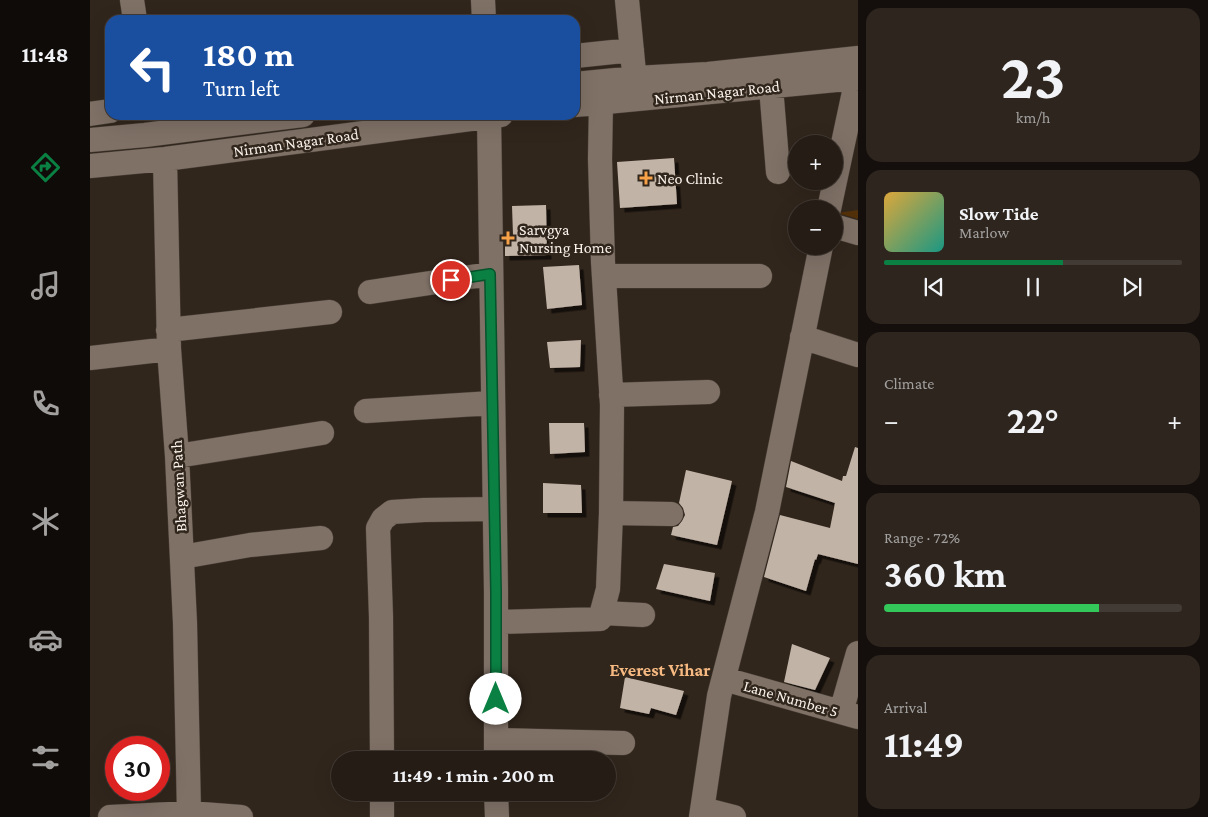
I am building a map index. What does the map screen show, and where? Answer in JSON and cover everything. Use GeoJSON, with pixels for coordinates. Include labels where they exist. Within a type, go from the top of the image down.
{"type":"FeatureCollection","features":[{"type":"Feature","properties":{"kind":"street"},"geometry":{"type":"LineString","coordinates":[[132,0],[134,15]]}},
{"type":"Feature","properties":{"kind":"street"},"geometry":{"type":"LineString","coordinates":[[483,0],[484,15]]}},
{"type":"Feature","properties":{"kind":"street"},"geometry":{"type":"LineString","coordinates":[[627,0],[636,89]]}},
{"type":"Feature","properties":{"kind":"street"},"geometry":{"type":"LineString","coordinates":[[580,55],[632,50]]}},
{"type":"Feature","properties":{"kind":"street"},"geometry":{"type":"LineString","coordinates":[[830,200],[858,71]]}},
{"type":"Feature","properties":{"kind":"street","name":"Nirman Nagar Road"},"geometry":{"type":"LineString","coordinates":[[580,104],[601,102],[636,89],[708,74],[858,71]]}},
{"type":"Feature","properties":{"kind":"street","name":"Nirman Nagar Road"},"geometry":{"type":"LineString","coordinates":[[580,84],[636,89],[771,87],[858,71]]}},
{"type":"Feature","properties":{"kind":"street"},"geometry":{"type":"LineString","coordinates":[[771,87],[778,172]]}},
{"type":"Feature","properties":{"kind":"street"},"geometry":{"type":"LineString","coordinates":[[496,622],[600,619],[608,589],[612,513],[611,394],[604,276],[600,159],[601,102]]}},
{"type":"Feature","properties":{"kind":"street"},"geometry":{"type":"LineString","coordinates":[[90,114],[105,112]]}},
{"type":"Feature","properties":{"kind":"street","name":"Nirman Nagar Road"},"geometry":{"type":"LineString","coordinates":[[90,140],[144,125],[223,120]]}},
{"type":"Feature","properties":{"kind":"street","name":"Nirman Nagar Road"},"geometry":{"type":"LineString","coordinates":[[90,166],[156,160],[462,120]]}},
{"type":"Feature","properties":{"kind":"street"},"geometry":{"type":"LineString","coordinates":[[493,120],[490,274],[496,622],[496,750],[623,743]]}},
{"type":"Feature","properties":{"kind":"street","name":"Bhagwan Path"},"geometry":{"type":"LineString","coordinates":[[144,125],[156,160],[177,456],[185,623],[189,813]]}},
{"type":"Feature","properties":{"kind":"street"},"geometry":{"type":"LineString","coordinates":[[843,229],[858,233]]}},
{"type":"Feature","properties":{"kind":"street"},"geometry":{"type":"LineString","coordinates":[[734,817],[707,814],[719,696],[767,512],[819,255]]}},
{"type":"Feature","properties":{"kind":"street"},"geometry":{"type":"LineString","coordinates":[[370,292],[490,274]]}},
{"type":"Feature","properties":{"kind":"street"},"geometry":{"type":"LineString","coordinates":[[604,276],[760,276]]}},
{"type":"Feature","properties":{"kind":"street"},"geometry":{"type":"LineString","coordinates":[[90,358],[169,340],[330,312]]}},
{"type":"Feature","properties":{"kind":"street"},"geometry":{"type":"LineString","coordinates":[[802,337],[858,355]]}},
{"type":"Feature","properties":{"kind":"street"},"geometry":{"type":"LineString","coordinates":[[611,394],[708,392]]}},
{"type":"Feature","properties":{"kind":"street"},"geometry":{"type":"LineString","coordinates":[[366,411],[492,403]]}},
{"type":"Feature","properties":{"kind":"street"},"geometry":{"type":"LineString","coordinates":[[177,456],[322,433]]}},
{"type":"Feature","properties":{"kind":"street"},"geometry":{"type":"LineString","coordinates":[[382,751],[378,528],[383,519],[392,512],[494,509]]}},
{"type":"Feature","properties":{"kind":"street"},"geometry":{"type":"LineString","coordinates":[[612,513],[671,514]]}},
{"type":"Feature","properties":{"kind":"street"},"geometry":{"type":"LineString","coordinates":[[182,557],[250,545],[321,538]]}},
{"type":"Feature","properties":{"kind":"street"},"geometry":{"type":"LineString","coordinates":[[602,612],[644,615]]}},
{"type":"Feature","properties":{"kind":"street"},"geometry":{"type":"LineString","coordinates":[[849,715],[858,653]]}},
{"type":"Feature","properties":{"kind":"street","name":"Lane Number 5"},"geometry":{"type":"LineString","coordinates":[[724,679],[849,715]]}},
{"type":"Feature","properties":{"kind":"street"},"geometry":{"type":"LineString","coordinates":[[382,801],[382,817]]}},
{"type":"Feature","properties":{"kind":"street"},"geometry":{"type":"LineString","coordinates":[[496,801],[497,817]]}},
{"type":"Feature","properties":{"kind":"street"},"geometry":{"type":"LineString","coordinates":[[110,817],[189,813],[241,817]]}},
{"type":"Feature","properties":{"kind":"shaded area"},"geometry":{"type":"Polygon","coordinates":[[[858,210],[858,219],[843,215],[843,212],[858,210]]]}},
{"type":"Feature","properties":{"kind":"building"},"geometry":{"type":"Polygon","coordinates":[[[674,158],[677,204],[620,208],[617,162],[674,158]]]}},
{"type":"Feature","properties":{"kind":"building"},"geometry":{"type":"Polygon","coordinates":[[[546,205],[547,255],[505,256],[505,235],[513,235],[512,206],[546,205]]]}},
{"type":"Feature","properties":{"kind":"building"},"geometry":{"type":"Polygon","coordinates":[[[579,265],[582,305],[547,309],[543,267],[579,265]]]}},
{"type":"Feature","properties":{"kind":"building"},"geometry":{"type":"Polygon","coordinates":[[[581,340],[580,367],[550,368],[547,342],[581,340]]]}},
{"type":"Feature","properties":{"kind":"building"},"geometry":{"type":"Polygon","coordinates":[[[549,423],[584,423],[585,452],[550,454],[549,423]]]}},
{"type":"Feature","properties":{"kind":"building"},"geometry":{"type":"Polygon","coordinates":[[[855,447],[858,448],[858,564],[818,554],[806,591],[764,577],[780,515],[830,528],[835,503],[786,487],[791,461],[842,481],[843,476],[846,476],[855,447]]]}},
{"type":"Feature","properties":{"kind":"building"},"geometry":{"type":"Polygon","coordinates":[[[686,470],[732,481],[717,545],[671,535],[673,527],[678,526],[685,515],[679,503],[686,470]]]}},
{"type":"Feature","properties":{"kind":"building"},"geometry":{"type":"Polygon","coordinates":[[[543,483],[581,485],[582,513],[543,513],[543,483]]]}},
{"type":"Feature","properties":{"kind":"building"},"geometry":{"type":"Polygon","coordinates":[[[664,564],[715,573],[710,601],[656,589],[664,564]]]}},
{"type":"Feature","properties":{"kind":"building"},"geometry":{"type":"Polygon","coordinates":[[[792,644],[830,658],[815,690],[784,682],[792,644]]]}},
{"type":"Feature","properties":{"kind":"building"},"geometry":{"type":"Polygon","coordinates":[[[625,677],[684,691],[676,715],[651,708],[649,714],[620,708],[625,677]]]}},
{"type":"Feature","properties":{"kind":"place","name":"Neo Clinic"},"geometry":{"type":"Point","coordinates":[646,178]}},
{"type":"Feature","properties":{"kind":"place","name":"Sarvgya Nursing Home"},"geometry":{"type":"Point","coordinates":[508,238]}},
{"type":"Feature","properties":{"kind":"district","name":"Everest Vihar"},"geometry":{"type":"Point","coordinates":[660,670]}},
{"type":"Feature","properties":{"kind":"route"},"geometry":{"type":"LineString","coordinates":[[451,280],[490,274],[496,592],[496,699]]}}]}
